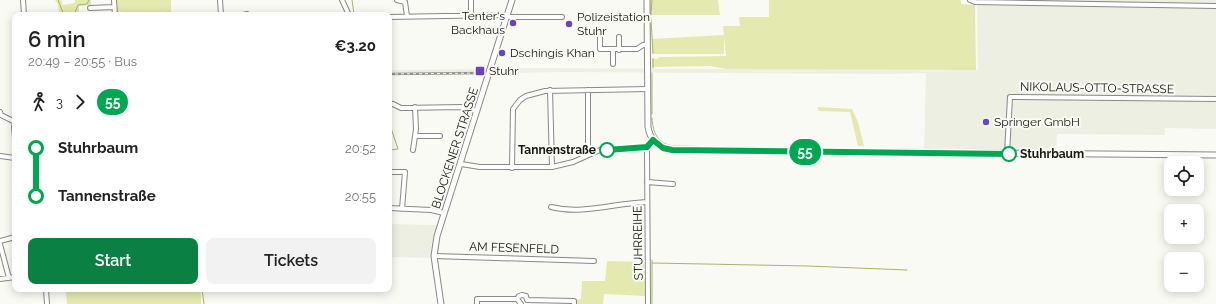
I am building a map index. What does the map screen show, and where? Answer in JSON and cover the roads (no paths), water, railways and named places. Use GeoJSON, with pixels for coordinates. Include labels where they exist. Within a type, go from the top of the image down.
{"type":"FeatureCollection","features":[{"type":"Feature","properties":{"kind":"street"},"geometry":{"type":"LineString","coordinates":[[23,0],[24,12]]}},
{"type":"Feature","properties":{"kind":"street"},"geometry":{"type":"LineString","coordinates":[[114,0],[115,12]]}},
{"type":"Feature","properties":{"kind":"street"},"geometry":{"type":"LineString","coordinates":[[220,0],[220,12]]}},
{"type":"Feature","properties":{"kind":"street"},"geometry":{"type":"LineString","coordinates":[[342,0],[348,12]]}},
{"type":"Feature","properties":{"kind":"street"},"geometry":{"type":"LineString","coordinates":[[396,0],[399,2],[405,2],[407,16]]}},
{"type":"Feature","properties":{"kind":"street"},"geometry":{"type":"LineString","coordinates":[[471,0],[471,16]]}},
{"type":"Feature","properties":{"kind":"street","name":"BLOCKENER STRASSE"},"geometry":{"type":"LineString","coordinates":[[441,304],[434,256],[438,234],[512,0]]}},
{"type":"Feature","properties":{"kind":"street"},"geometry":{"type":"LineString","coordinates":[[647,0],[648,127],[653,140],[663,148],[672,150],[1216,155]]}},
{"type":"Feature","properties":{"kind":"street"},"geometry":{"type":"LineString","coordinates":[[970,0],[975,2],[1216,6]]}},
{"type":"Feature","properties":{"kind":"street"},"geometry":{"type":"LineString","coordinates":[[90,8],[114,7]]}},
{"type":"Feature","properties":{"kind":"street"},"geometry":{"type":"LineString","coordinates":[[392,17],[501,15],[562,17]]}},
{"type":"Feature","properties":{"kind":"street"},"geometry":{"type":"LineString","coordinates":[[600,37],[600,49],[637,49],[647,45]]}},
{"type":"Feature","properties":{"kind":"street"},"geometry":{"type":"LineString","coordinates":[[619,37],[619,50]]}},
{"type":"Feature","properties":{"kind":"street"},"geometry":{"type":"LineString","coordinates":[[613,50],[613,64]]}},
{"type":"Feature","properties":{"kind":"street"},"geometry":{"type":"LineString","coordinates":[[512,168],[513,109],[515,105],[526,96],[550,90],[648,89]]}},
{"type":"Feature","properties":{"kind":"street"},"geometry":{"type":"LineString","coordinates":[[550,90],[552,167]]}},
{"type":"Feature","properties":{"kind":"street"},"geometry":{"type":"LineString","coordinates":[[588,90],[588,154]]}},
{"type":"Feature","properties":{"kind":"street","name":"NIKOLAUS-OTTO-STRASSE"},"geometry":{"type":"LineString","coordinates":[[1007,154],[1010,97],[1216,99]]}},
{"type":"Feature","properties":{"kind":"street"},"geometry":{"type":"LineString","coordinates":[[393,104],[401,108],[462,106],[477,111]]}},
{"type":"Feature","properties":{"kind":"street"},"geometry":{"type":"LineString","coordinates":[[413,150],[416,107]]}},
{"type":"Feature","properties":{"kind":"street"},"geometry":{"type":"LineString","coordinates":[[0,112],[1,115],[12,120]]}},
{"type":"Feature","properties":{"kind":"street"},"geometry":{"type":"LineString","coordinates":[[415,136],[440,136]]}},
{"type":"Feature","properties":{"kind":"street"},"geometry":{"type":"LineString","coordinates":[[461,164],[480,167],[552,167],[573,162],[588,154],[600,150],[647,147],[653,140]]}},
{"type":"Feature","properties":{"kind":"street","name":"STUHRREIHE"},"geometry":{"type":"LineString","coordinates":[[647,147],[648,304]]}},
{"type":"Feature","properties":{"kind":"street"},"geometry":{"type":"LineString","coordinates":[[0,156],[12,158]]}},
{"type":"Feature","properties":{"kind":"street"},"geometry":{"type":"LineString","coordinates":[[392,172],[405,172],[402,209]]}},
{"type":"Feature","properties":{"kind":"street"},"geometry":{"type":"LineString","coordinates":[[647,182],[673,184]]}},
{"type":"Feature","properties":{"kind":"street"},"geometry":{"type":"LineString","coordinates":[[551,206],[558,209],[595,209],[647,202]]}},
{"type":"Feature","properties":{"kind":"street"},"geometry":{"type":"LineString","coordinates":[[392,208],[431,210],[444,213]]}},
{"type":"Feature","properties":{"kind":"street"},"geometry":{"type":"LineString","coordinates":[[9,278],[0,242],[12,238]]}},
{"type":"Feature","properties":{"kind":"street","name":"AM FESENFELD"},"geometry":{"type":"LineString","coordinates":[[434,256],[594,261]]}},
{"type":"Feature","properties":{"kind":"street"},"geometry":{"type":"LineString","coordinates":[[0,279],[12,278]]}},
{"type":"Feature","properties":{"kind":"street"},"geometry":{"type":"LineString","coordinates":[[46,292],[47,304]]}},
{"type":"Feature","properties":{"kind":"street"},"geometry":{"type":"LineString","coordinates":[[477,304],[477,299],[517,299],[522,295],[526,296],[527,300]]}},
{"type":"Feature","properties":{"kind":"street"},"geometry":{"type":"LineString","coordinates":[[517,299],[521,304]]}},
{"type":"Feature","properties":{"kind":"street"},"geometry":{"type":"LineString","coordinates":[[524,304],[527,300]]}},
{"type":"Feature","properties":{"kind":"street"},"geometry":{"type":"LineString","coordinates":[[527,300],[574,302],[574,304]]}},
{"type":"Feature","properties":{"kind":"waterway"},"geometry":{"type":"LineString","coordinates":[[58,0],[63,12]]}},
{"type":"Feature","properties":{"kind":"waterway"},"geometry":{"type":"LineString","coordinates":[[75,12],[78,5],[87,4],[89,0]]}},
{"type":"Feature","properties":{"kind":"waterway"},"geometry":{"type":"LineString","coordinates":[[352,0],[354,12]]}},
{"type":"Feature","properties":{"kind":"waterway"},"geometry":{"type":"LineString","coordinates":[[651,14],[652,0]]}},
{"type":"Feature","properties":{"kind":"waterway"},"geometry":{"type":"LineString","coordinates":[[651,19],[653,53]]}},
{"type":"Feature","properties":{"kind":"waterway"},"geometry":{"type":"LineString","coordinates":[[653,59],[653,68]]}},
{"type":"Feature","properties":{"kind":"waterway"},"geometry":{"type":"LineString","coordinates":[[652,73],[652,114]]}},
{"type":"Feature","properties":{"kind":"waterway"},"geometry":{"type":"LineString","coordinates":[[652,118],[653,128],[657,136],[663,142],[673,146],[859,149]]}},
{"type":"Feature","properties":{"kind":"waterway"},"geometry":{"type":"LineString","coordinates":[[392,131],[398,149],[392,150]]}},
{"type":"Feature","properties":{"kind":"waterway"},"geometry":{"type":"LineString","coordinates":[[652,260],[652,304]]}},
{"type":"Feature","properties":{"kind":"waterway"},"geometry":{"type":"LineString","coordinates":[[652,263],[808,266],[907,270]]}},
{"type":"Feature","properties":{"kind":"waterway"},"geometry":{"type":"LineString","coordinates":[[202,292],[204,304]]}},
{"type":"Feature","properties":{"kind":"railway"},"geometry":{"type":"LineString","coordinates":[[392,74],[484,73]]}},
{"type":"Feature","properties":{"kind":"place","name":"Tenter's Backhaus"},"geometry":{"type":"Point","coordinates":[513,23]}},
{"type":"Feature","properties":{"kind":"place","name":"Polizeistation Stuhr"},"geometry":{"type":"Point","coordinates":[569,24]}},
{"type":"Feature","properties":{"kind":"place","name":"Dschingis Khan"},"geometry":{"type":"Point","coordinates":[502,53]}},
{"type":"Feature","properties":{"kind":"place","name":"Stuhr"},"geometry":{"type":"Point","coordinates":[480,71]}},
{"type":"Feature","properties":{"kind":"place","name":"Springer GmbH"},"geometry":{"type":"Point","coordinates":[986,122]}},
{"type":"Feature","properties":{"kind":"place","name":"Tannenstraße"},"geometry":{"type":"Point","coordinates":[607,150]}},
{"type":"Feature","properties":{"kind":"place","name":"Stuhrbaum"},"geometry":{"type":"Point","coordinates":[1009,154]}}]}
